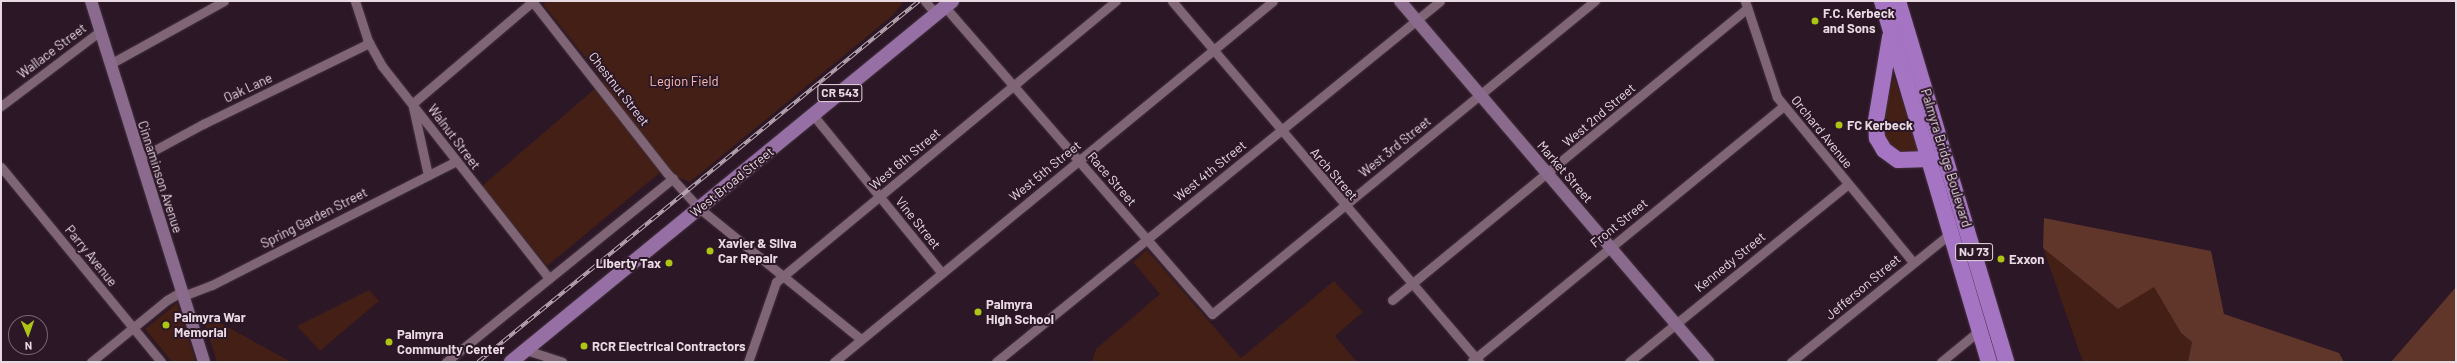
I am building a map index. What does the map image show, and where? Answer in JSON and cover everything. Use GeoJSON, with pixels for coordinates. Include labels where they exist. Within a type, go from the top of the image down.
{"type":"FeatureCollection","features":[{"type":"Feature","properties":{"kind":"highway","name":"Palmyra Bridge Boulevard"},"geometry":{"type":"LineString","coordinates":[[1882,1],[1981,329],[1989,362]]}},
{"type":"Feature","properties":{"kind":"highway","name":"Palmyra Bridge Boulevard"},"geometry":{"type":"LineString","coordinates":[[1898,1],[2006,362]]}},
{"type":"Feature","properties":{"kind":"highway"},"geometry":{"type":"LineString","coordinates":[[1890,29],[1876,121],[1877,138],[1884,150],[1898,160],[1930,159]]}},
{"type":"Feature","properties":{"kind":"main road","name":"West Broad Street"},"geometry":{"type":"LineString","coordinates":[[511,362],[944,7]]}},
{"type":"Feature","properties":{"kind":"street","name":"Cinnaminson Avenue"},"geometry":{"type":"LineString","coordinates":[[90,1],[204,362]]}},
{"type":"Feature","properties":{"kind":"street"},"geometry":{"type":"LineString","coordinates":[[110,64],[224,1]]}},
{"type":"Feature","properties":{"kind":"street","name":"Walnut Street"},"geometry":{"type":"LineString","coordinates":[[355,1],[369,43],[382,66],[549,278]]}},
{"type":"Feature","properties":{"kind":"street"},"geometry":{"type":"LineString","coordinates":[[428,176],[412,104],[533,1]]}},
{"type":"Feature","properties":{"kind":"street","name":"Chestnut Street"},"geometry":{"type":"LineString","coordinates":[[533,1],[673,178],[699,208],[861,339]]}},
{"type":"Feature","properties":{"kind":"street","name":"Race Street"},"geometry":{"type":"LineString","coordinates":[[925,1],[944,7],[1212,314]]}},
{"type":"Feature","properties":{"kind":"street","name":"West 6th Street"},"geometry":{"type":"LineString","coordinates":[[748,362],[776,282],[1116,1]]}},
{"type":"Feature","properties":{"kind":"street","name":"Arch Street"},"geometry":{"type":"LineString","coordinates":[[1172,1],[1212,51],[1412,284],[1475,361]]}},
{"type":"Feature","properties":{"kind":"street","name":"West 5th Street"},"geometry":{"type":"LineString","coordinates":[[834,362],[1273,1]]}},
{"type":"Feature","properties":{"kind":"street","name":"Market Street"},"geometry":{"type":"LineString","coordinates":[[1400,1],[1708,362]]}},
{"type":"Feature","properties":{"kind":"street","name":"West 4th Street"},"geometry":{"type":"LineString","coordinates":[[996,362],[1440,1]]}},
{"type":"Feature","properties":{"kind":"street","name":"West 3rd Street"},"geometry":{"type":"LineString","coordinates":[[1212,314],[1595,1]]}},
{"type":"Feature","properties":{"kind":"street","name":"Orchard Avenue"},"geometry":{"type":"LineString","coordinates":[[1746,5],[1773,87],[1784,106],[1912,261]]}},
{"type":"Feature","properties":{"kind":"street","name":"West 2nd Street"},"geometry":{"type":"LineString","coordinates":[[1392,300],[1548,174],[1746,5]]}},
{"type":"Feature","properties":{"kind":"street","name":"Wallace Street"},"geometry":{"type":"LineString","coordinates":[[1,106],[100,31]]}},
{"type":"Feature","properties":{"kind":"street","name":"Oak Lane"},"geometry":{"type":"LineString","coordinates":[[140,158],[202,124],[369,43]]}},
{"type":"Feature","properties":{"kind":"street","name":"Front Street"},"geometry":{"type":"LineString","coordinates":[[1475,361],[1610,247],[1784,106]]}},
{"type":"Feature","properties":{"kind":"street","name":"Vine Street"},"geometry":{"type":"LineString","coordinates":[[813,114],[942,273]]}},
{"type":"Feature","properties":{"kind":"street","name":"Spring Garden Street"},"geometry":{"type":"LineString","coordinates":[[91,362],[132,328],[182,294],[212,285],[456,161]]}},
{"type":"Feature","properties":{"kind":"street","name":"Parry Avenue"},"geometry":{"type":"LineString","coordinates":[[1,167],[161,362]]}},
{"type":"Feature","properties":{"kind":"street"},"geometry":{"type":"LineString","coordinates":[[446,362],[673,178]]}},
{"type":"Feature","properties":{"kind":"street","name":"Kennedy Street"},"geometry":{"type":"LineString","coordinates":[[1629,362],[1848,184]]}},
{"type":"Feature","properties":{"kind":"street","name":"Jefferson Street"},"geometry":{"type":"LineString","coordinates":[[1791,362],[1912,261],[1952,232]]}},
{"type":"Feature","properties":{"kind":"street"},"geometry":{"type":"LineString","coordinates":[[1941,362],[1981,329]]}},
{"type":"Feature","properties":{"kind":"street"},"geometry":{"type":"LineString","coordinates":[[526,350],[562,362]]}},
{"type":"Feature","properties":{"kind":"green space","name":"Legion Field"},"geometry":{"type":"Polygon","coordinates":[[[547,1],[904,1],[893,15],[690,182],[662,171],[547,266],[482,186],[604,81],[543,4],[547,1]]]}},
{"type":"Feature","properties":{"kind":"green space"},"geometry":{"type":"Polygon","coordinates":[[[1894,76],[1920,155],[1901,154],[1886,143],[1881,125],[1894,76]]]}},
{"type":"Feature","properties":{"kind":"green space"},"geometry":{"type":"Polygon","coordinates":[[[2043,248],[2118,309],[2154,286],[2181,333],[2192,342],[2188,362],[2083,362],[2043,248]]]}},
{"type":"Feature","properties":{"kind":"green space"},"geometry":{"type":"Polygon","coordinates":[[[1147,250],[1241,358],[1334,281],[1363,312],[1335,336],[1357,362],[1092,362],[1096,349],[1160,294],[1133,262],[1147,250]]]}},
{"type":"Feature","properties":{"kind":"green space"},"geometry":{"type":"Polygon","coordinates":[[[369,290],[379,301],[320,351],[297,326],[369,290]]]}},
{"type":"Feature","properties":{"kind":"green space"},"geometry":{"type":"Polygon","coordinates":[[[177,303],[196,362],[172,362],[145,329],[177,303]]]}},
{"type":"Feature","properties":{"kind":"green space"},"geometry":{"type":"Polygon","coordinates":[[[201,312],[291,362],[217,362],[201,312]]]}},
{"type":"Feature","properties":{"kind":"shaded area"},"geometry":{"type":"Polygon","coordinates":[[[2044,218],[2211,251],[2224,314],[2339,353],[2344,362],[2188,362],[2192,342],[2181,333],[2154,287],[2118,309],[2043,248],[2044,218]]]}},
{"type":"Feature","properties":{"kind":"shaded area"},"geometry":{"type":"Polygon","coordinates":[[[2456,287],[2456,362],[2391,362],[2456,287]]]}},
{"type":"Feature","properties":{"kind":"railway"},"geometry":{"type":"LineString","coordinates":[[478,362],[919,1]]}},
{"type":"Feature","properties":{"kind":"place","name":"F.C. Kerbeck and Sons"},"geometry":{"type":"Point","coordinates":[1815,21]}},
{"type":"Feature","properties":{"kind":"place","name":"FC Kerbeck"},"geometry":{"type":"Point","coordinates":[1839,125]}},
{"type":"Feature","properties":{"kind":"place","name":"Xavier & Silva Car Repair"},"geometry":{"type":"Point","coordinates":[710,251]}},
{"type":"Feature","properties":{"kind":"place","name":"Exxon"},"geometry":{"type":"Point","coordinates":[2001,259]}},
{"type":"Feature","properties":{"kind":"place","name":"Liberty Tax"},"geometry":{"type":"Point","coordinates":[669,263]}},
{"type":"Feature","properties":{"kind":"place","name":"Palmyra High School"},"geometry":{"type":"Point","coordinates":[978,312]}},
{"type":"Feature","properties":{"kind":"place","name":"Palmyra War Memorial"},"geometry":{"type":"Point","coordinates":[166,325]}},
{"type":"Feature","properties":{"kind":"place","name":"Palmyra Community Center"},"geometry":{"type":"Point","coordinates":[389,342]}},
{"type":"Feature","properties":{"kind":"place","name":"RCR Electrical Contractors"},"geometry":{"type":"Point","coordinates":[584,346]}}]}
